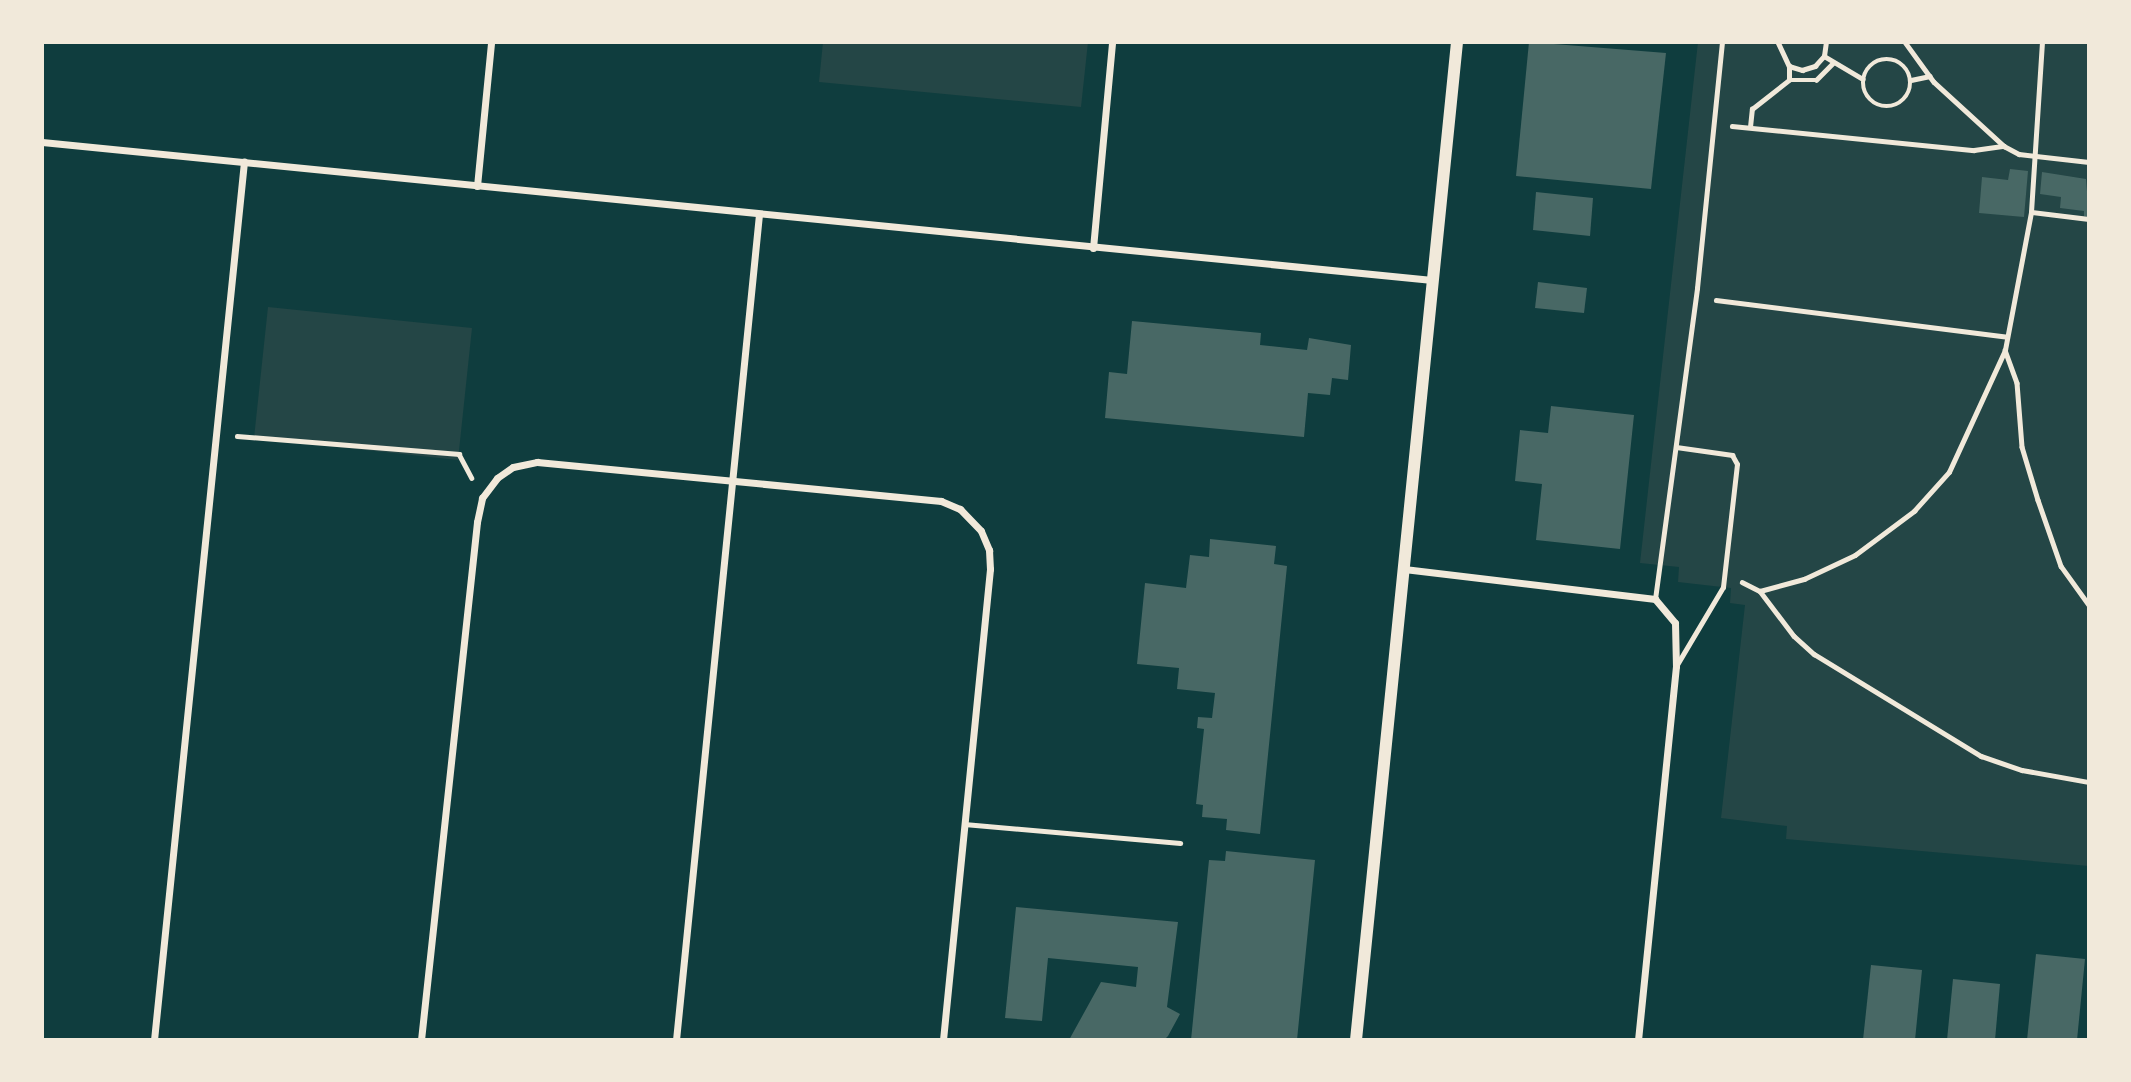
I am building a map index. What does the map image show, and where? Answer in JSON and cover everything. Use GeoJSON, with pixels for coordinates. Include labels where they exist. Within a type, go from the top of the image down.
{"type":"FeatureCollection","features":[{"type":"Feature","properties":{"kind":"street"},"geometry":{"type":"LineString","coordinates":[[477,186],[491,42]]}},
{"type":"Feature","properties":{"kind":"street"},"geometry":{"type":"LineString","coordinates":[[1093,248],[1112,42]]}},
{"type":"Feature","properties":{"kind":"street"},"geometry":{"type":"LineString","coordinates":[[1356,1040],[1457,42]]}},
{"type":"Feature","properties":{"kind":"street"},"geometry":{"type":"LineString","coordinates":[[42,142],[1432,280]]}},
{"type":"Feature","properties":{"kind":"street"},"geometry":{"type":"LineString","coordinates":[[153,1040],[244,162]]}},
{"type":"Feature","properties":{"kind":"street"},"geometry":{"type":"LineString","coordinates":[[676,1040],[759,214]]}},
{"type":"Feature","properties":{"kind":"street"},"geometry":{"type":"LineString","coordinates":[[421,1040],[482,498],[497,478],[513,467],[537,462],[941,501],[961,509],[981,531],[989,550],[990,569],[943,1040]]}},
{"type":"Feature","properties":{"kind":"street"},"geometry":{"type":"LineString","coordinates":[[1404,569],[1655,599],[1675,623],[1676,666],[1638,1040]]}},
{"type":"Feature","properties":{"kind":"lane"},"geometry":{"type":"LineString","coordinates":[[1655,599],[1697,288],[1723,42]]}},
{"type":"Feature","properties":{"kind":"lane"},"geometry":{"type":"LineString","coordinates":[[1676,447],[1736,459],[1724,580],[1676,666]]}},
{"type":"Feature","properties":{"kind":"lane"},"geometry":{"type":"LineString","coordinates":[[964,824],[1180,844]]}},
{"type":"Feature","properties":{"kind":"path"},"geometry":{"type":"LineString","coordinates":[[1778,42],[1780,55],[1789,66],[1802,70],[1815,66],[1824,56],[1826,42]]}},
{"type":"Feature","properties":{"kind":"path"},"geometry":{"type":"LineString","coordinates":[[1905,42],[1930,76],[2004,146],[2019,154],[2089,162]]}},
{"type":"Feature","properties":{"kind":"path"},"geometry":{"type":"LineString","coordinates":[[1760,592],[1804,579],[1855,555],[1914,511],[1950,472],[2005,350],[2031,212],[2042,42]]}},
{"type":"Feature","properties":{"kind":"path"},"geometry":{"type":"LineString","coordinates":[[1824,56],[1832,64],[1863,79]]}},
{"type":"Feature","properties":{"kind":"path"},"geometry":{"type":"LineString","coordinates":[[1881,59],[1895,60],[1906,67],[1911,80],[1909,93],[1900,104],[1887,108],[1874,104],[1865,93],[1863,79],[1881,59]]}},
{"type":"Feature","properties":{"kind":"path"},"geometry":{"type":"LineString","coordinates":[[1750,127],[1752,109],[1789,80],[1816,80],[1832,64]]}},
{"type":"Feature","properties":{"kind":"path"},"geometry":{"type":"LineString","coordinates":[[1789,66],[1789,80]]}},
{"type":"Feature","properties":{"kind":"path"},"geometry":{"type":"LineString","coordinates":[[1911,80],[1930,76]]}},
{"type":"Feature","properties":{"kind":"path"},"geometry":{"type":"LineString","coordinates":[[1714,125],[1974,150],[2004,146]]}},
{"type":"Feature","properties":{"kind":"path"},"geometry":{"type":"LineString","coordinates":[[2031,212],[2089,219]]}},
{"type":"Feature","properties":{"kind":"path"},"geometry":{"type":"LineString","coordinates":[[1697,288],[1716,300],[2007,337]]}},
{"type":"Feature","properties":{"kind":"path"},"geometry":{"type":"LineString","coordinates":[[2005,350],[2017,383],[2022,447],[2038,500],[2061,566],[2089,605]]}},
{"type":"Feature","properties":{"kind":"path"},"geometry":{"type":"LineString","coordinates":[[216,434],[459,454],[482,498]]}},
{"type":"Feature","properties":{"kind":"path"},"geometry":{"type":"LineString","coordinates":[[1724,580],[1745,582],[1760,592],[1794,636],[1814,654],[1981,756],[2022,771],[2089,782]]}},
{"type":"Feature","properties":{"kind":"shaded area"},"geometry":{"type":"Polygon","coordinates":[[[823,42],[1088,42],[1081,107],[819,82],[823,42]]]}},
{"type":"Feature","properties":{"kind":"shaded area"},"geometry":{"type":"Polygon","coordinates":[[[1698,42],[2089,42],[2089,866],[1786,839],[1787,826],[1721,818],[1745,605],[1730,603],[1731,588],[1678,582],[1679,567],[1640,563],[1698,42]]]}},
{"type":"Feature","properties":{"kind":"shaded area"},"geometry":{"type":"Polygon","coordinates":[[[268,307],[472,328],[458,460],[254,438],[268,307]]]}},
{"type":"Feature","properties":{"kind":"building"},"geometry":{"type":"Polygon","coordinates":[[[1529,42],[1666,53],[1651,189],[1516,176],[1529,42]]]}},
{"type":"Feature","properties":{"kind":"building"},"geometry":{"type":"Polygon","coordinates":[[[2010,169],[2028,171],[2024,217],[1979,213],[1982,177],[2008,180],[2010,169]]]}},
{"type":"Feature","properties":{"kind":"building"},"geometry":{"type":"Polygon","coordinates":[[[2042,172],[2086,179],[2089,217],[2084,216],[2084,211],[2060,208],[2061,197],[2040,194],[2042,172]]]}},
{"type":"Feature","properties":{"kind":"building"},"geometry":{"type":"Polygon","coordinates":[[[1536,192],[1593,198],[1590,236],[1533,230],[1536,192]]]}},
{"type":"Feature","properties":{"kind":"building"},"geometry":{"type":"Polygon","coordinates":[[[1538,282],[1587,288],[1584,313],[1535,308],[1538,282]]]}},
{"type":"Feature","properties":{"kind":"building"},"geometry":{"type":"Polygon","coordinates":[[[1132,321],[1261,333],[1260,345],[1307,350],[1309,338],[1351,345],[1348,380],[1332,378],[1330,395],[1308,393],[1304,437],[1105,418],[1109,372],[1127,374],[1132,321]]]}},
{"type":"Feature","properties":{"kind":"building"},"geometry":{"type":"Polygon","coordinates":[[[1551,406],[1634,415],[1620,549],[1536,540],[1542,484],[1515,481],[1520,430],[1548,433],[1551,406]]]}},
{"type":"Feature","properties":{"kind":"building"},"geometry":{"type":"Polygon","coordinates":[[[1210,539],[1276,546],[1274,564],[1287,566],[1260,834],[1226,830],[1227,819],[1202,817],[1203,805],[1196,804],[1204,729],[1197,728],[1198,717],[1212,718],[1215,693],[1177,689],[1179,668],[1137,664],[1145,583],[1186,588],[1190,555],[1209,557],[1210,539]]]}},
{"type":"Feature","properties":{"kind":"building"},"geometry":{"type":"Polygon","coordinates":[[[1226,851],[1315,860],[1297,1040],[1191,1040],[1209,860],[1225,861],[1226,851]]]}},
{"type":"Feature","properties":{"kind":"building"},"geometry":{"type":"Polygon","coordinates":[[[1016,907],[1178,922],[1167,1007],[1180,1014],[1168,1036],[1164,1040],[1069,1040],[1101,982],[1136,987],[1138,967],[1048,958],[1042,1021],[1005,1018],[1016,907]]]}},
{"type":"Feature","properties":{"kind":"building"},"geometry":{"type":"Polygon","coordinates":[[[2036,954],[2085,959],[2077,1040],[2027,1040],[2036,954]]]}},
{"type":"Feature","properties":{"kind":"building"},"geometry":{"type":"Polygon","coordinates":[[[1871,965],[1922,970],[1915,1040],[1863,1040],[1871,965]]]}},
{"type":"Feature","properties":{"kind":"building"},"geometry":{"type":"Polygon","coordinates":[[[1953,979],[2000,984],[1995,1040],[1947,1040],[1953,979]]]}}]}
